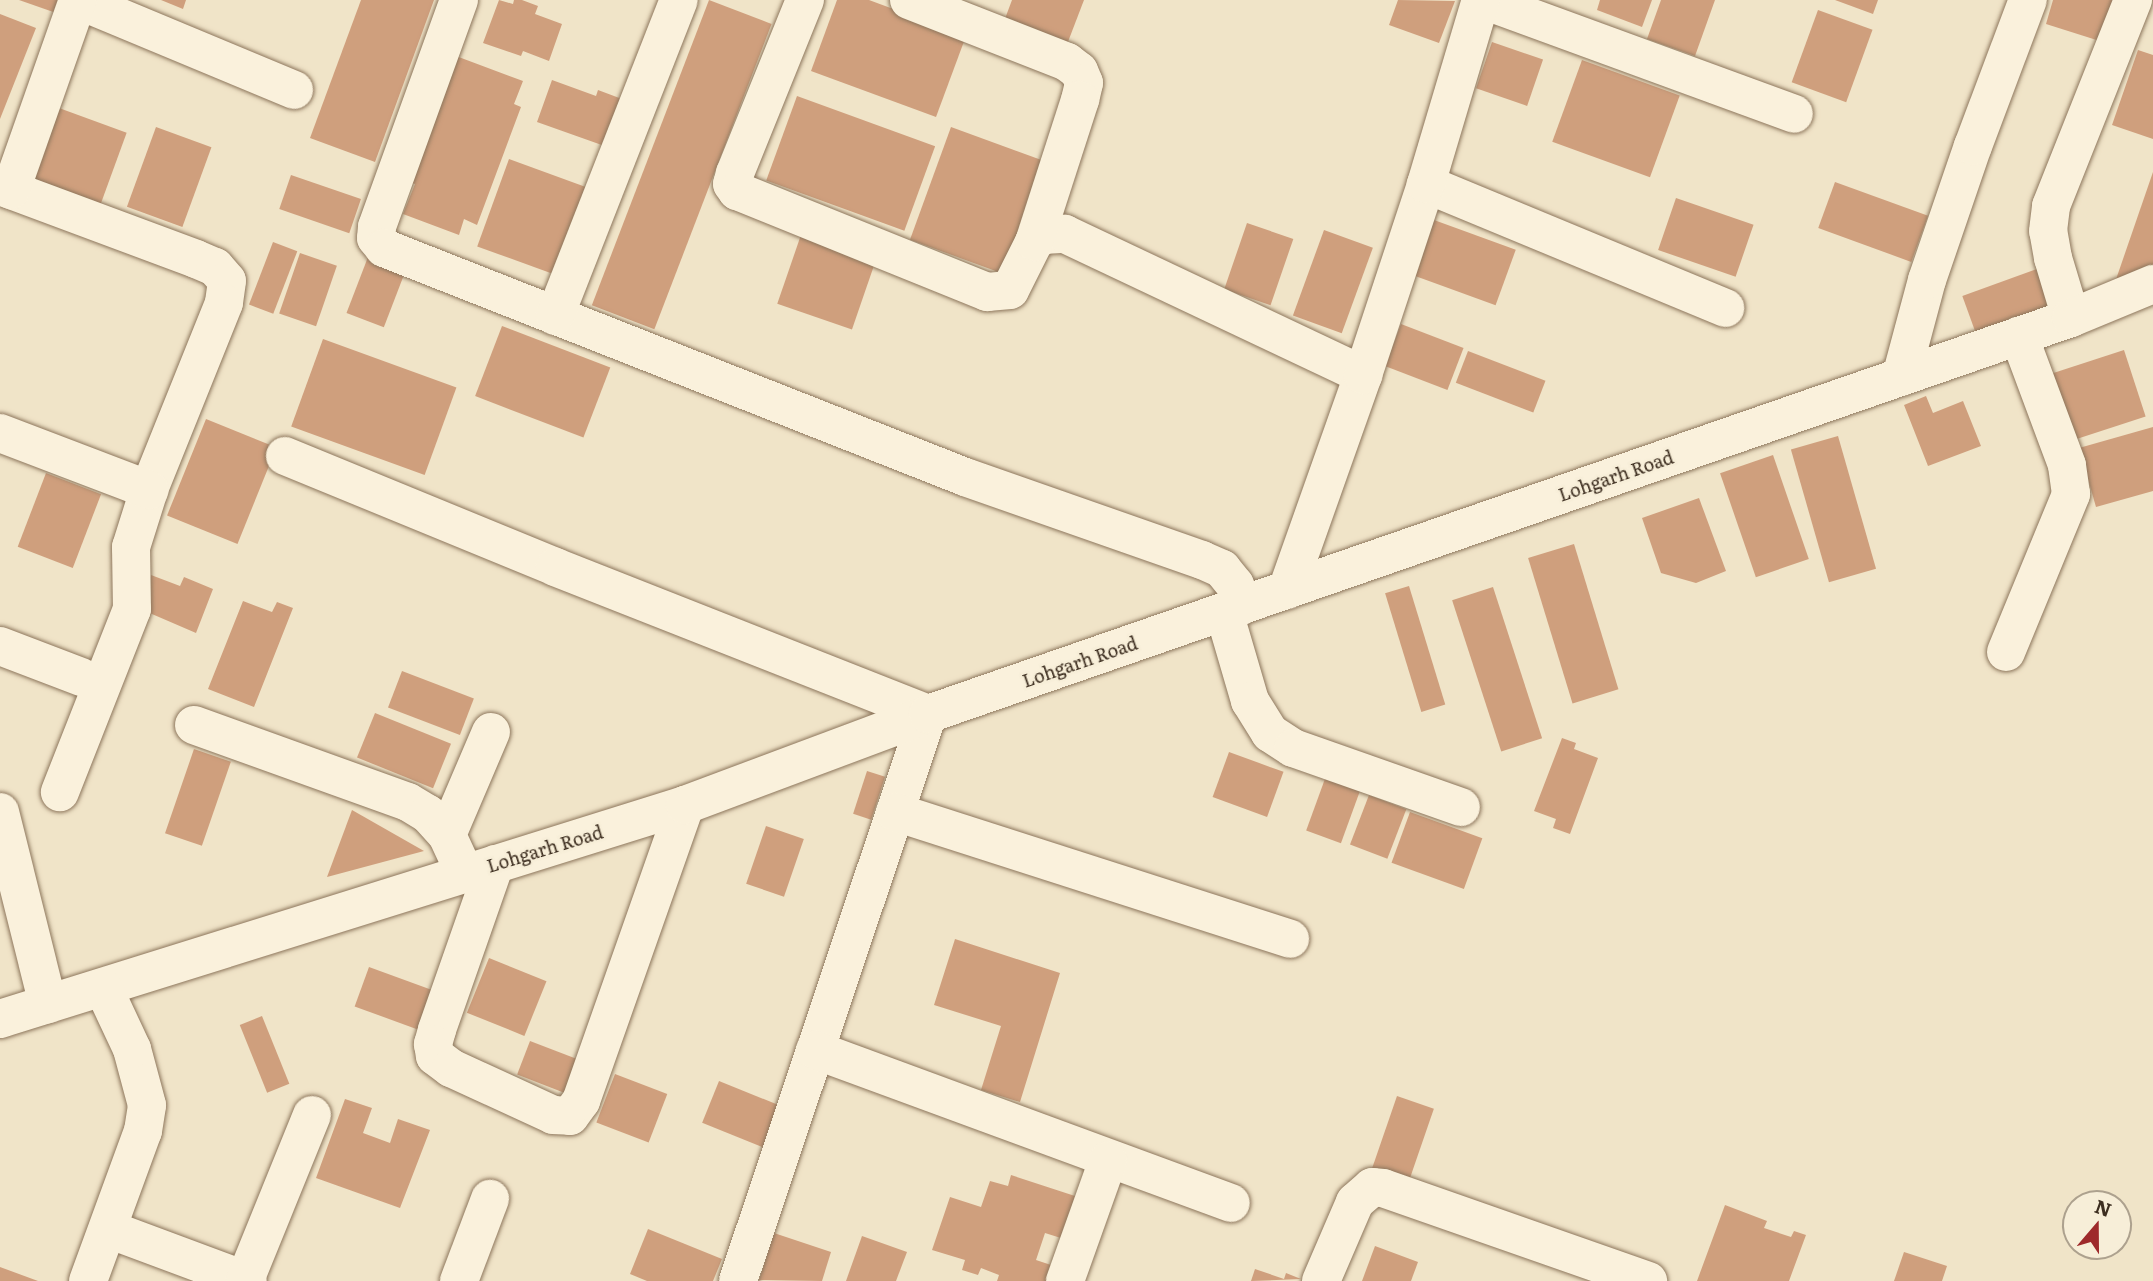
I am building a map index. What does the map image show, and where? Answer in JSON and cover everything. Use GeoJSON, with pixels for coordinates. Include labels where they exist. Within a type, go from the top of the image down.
{"type":"FeatureCollection","features":[{"type":"Feature","properties":{"kind":"street"},"geometry":{"type":"LineString","coordinates":[[60,792],[132,609],[131,547],[149,490],[224,303],[227,281],[215,267],[196,259],[5,188],[78,0],[295,90]]}},
{"type":"Feature","properties":{"kind":"street"},"geometry":{"type":"LineString","coordinates":[[459,0],[377,227],[376,238],[384,248],[965,477],[1222,569],[1235,585],[1232,609],[1250,701],[1258,719],[1270,733],[1293,748],[1461,807]]}},
{"type":"Feature","properties":{"kind":"street"},"geometry":{"type":"LineString","coordinates":[[555,316],[679,0]]}},
{"type":"Feature","properties":{"kind":"street"},"geometry":{"type":"LineString","coordinates":[[805,0],[732,184],[737,191],[987,292],[1010,290],[1034,242],[1084,83],[1079,71],[1067,62],[909,0]]}},
{"type":"Feature","properties":{"kind":"street"},"geometry":{"type":"LineString","coordinates":[[1287,590],[1363,375],[1426,184],[1482,0],[1794,114]]}},
{"type":"Feature","properties":{"kind":"street"},"geometry":{"type":"LineString","coordinates":[[1901,377],[1927,280],[1973,146],[2028,0]]}},
{"type":"Feature","properties":{"kind":"street"},"geometry":{"type":"LineString","coordinates":[[2071,318],[2053,258],[2048,230],[2051,206],[2133,0]]}},
{"type":"Feature","properties":{"kind":"street"},"geometry":{"type":"LineString","coordinates":[[1426,184],[1724,308]]}},
{"type":"Feature","properties":{"kind":"street"},"geometry":{"type":"LineString","coordinates":[[1034,242],[1043,235],[1065,234],[1363,375]]}},
{"type":"Feature","properties":{"kind":"street","name":"Lohgarh Road"},"geometry":{"type":"LineString","coordinates":[[0,1019],[685,806],[928,714],[2071,318],[2153,284]]}},
{"type":"Feature","properties":{"kind":"street"},"geometry":{"type":"LineString","coordinates":[[2006,652],[2071,494],[2067,465],[2019,336]]}},
{"type":"Feature","properties":{"kind":"street"},"geometry":{"type":"LineString","coordinates":[[0,433],[149,490]]}},
{"type":"Feature","properties":{"kind":"street"},"geometry":{"type":"LineString","coordinates":[[285,456],[555,567],[928,714],[738,1281]]}},
{"type":"Feature","properties":{"kind":"street"},"geometry":{"type":"LineString","coordinates":[[0,646],[81,677]]}},
{"type":"Feature","properties":{"kind":"street"},"geometry":{"type":"LineString","coordinates":[[194,725],[408,802],[428,814],[480,869],[436,1030],[433,1044],[435,1056],[451,1068],[553,1115],[570,1116],[581,1101],[685,806]]}},
{"type":"Feature","properties":{"kind":"street"},"geometry":{"type":"LineString","coordinates":[[447,835],[491,732]]}},
{"type":"Feature","properties":{"kind":"street"},"geometry":{"type":"LineString","coordinates":[[895,812],[1290,939]]}},
{"type":"Feature","properties":{"kind":"street"},"geometry":{"type":"LineString","coordinates":[[0,816],[48,1004]]}},
{"type":"Feature","properties":{"kind":"street"},"geometry":{"type":"LineString","coordinates":[[88,1281],[143,1131],[147,1105],[132,1049],[103,987]]}},
{"type":"Feature","properties":{"kind":"street"},"geometry":{"type":"LineString","coordinates":[[815,1050],[1108,1160],[1231,1203]]}},
{"type":"Feature","properties":{"kind":"street"},"geometry":{"type":"LineString","coordinates":[[108,1229],[246,1280],[312,1115]]}},
{"type":"Feature","properties":{"kind":"street"},"geometry":{"type":"LineString","coordinates":[[1065,1281],[1108,1160]]}},
{"type":"Feature","properties":{"kind":"street"},"geometry":{"type":"LineString","coordinates":[[1321,1281],[1356,1202],[1372,1187],[1383,1188],[1648,1281]]}},
{"type":"Feature","properties":{"kind":"street"},"geometry":{"type":"LineString","coordinates":[[459,1281],[490,1199]]}},
{"type":"Feature","properties":{"kind":"building"},"geometry":{"type":"Polygon","coordinates":[[[19,0],[64,0],[59,14],[19,0]]]}},
{"type":"Feature","properties":{"kind":"building"},"geometry":{"type":"Polygon","coordinates":[[[161,0],[186,0],[183,9],[161,0]]]}},
{"type":"Feature","properties":{"kind":"building"},"geometry":{"type":"Polygon","coordinates":[[[361,0],[434,0],[375,162],[310,138],[361,0]]]}},
{"type":"Feature","properties":{"kind":"building"},"geometry":{"type":"Polygon","coordinates":[[[499,0],[513,4],[514,0],[522,0],[538,6],[535,14],[562,24],[549,61],[523,51],[521,56],[483,43],[499,0]]]}},
{"type":"Feature","properties":{"kind":"building"},"geometry":{"type":"Polygon","coordinates":[[[709,0],[772,24],[654,329],[592,305],[709,0]]]}},
{"type":"Feature","properties":{"kind":"building"},"geometry":{"type":"Polygon","coordinates":[[[837,0],[869,0],[966,36],[936,117],[811,71],[837,0]]]}},
{"type":"Feature","properties":{"kind":"building"},"geometry":{"type":"Polygon","coordinates":[[[1012,0],[1084,0],[1066,47],[1003,24],[1012,0]]]}},
{"type":"Feature","properties":{"kind":"building"},"geometry":{"type":"Polygon","coordinates":[[[1398,0],[1455,1],[1439,43],[1389,25],[1398,0]]]}},
{"type":"Feature","properties":{"kind":"building"},"geometry":{"type":"Polygon","coordinates":[[[1600,0],[1652,0],[1642,27],[1597,10],[1600,0]]]}},
{"type":"Feature","properties":{"kind":"building"},"geometry":{"type":"Polygon","coordinates":[[[1661,0],[1715,0],[1695,56],[1647,39],[1661,0]]]}},
{"type":"Feature","properties":{"kind":"building"},"geometry":{"type":"Polygon","coordinates":[[[1835,0],[1878,0],[1873,14],[1835,0]]]}},
{"type":"Feature","properties":{"kind":"building"},"geometry":{"type":"Polygon","coordinates":[[[2053,0],[2120,0],[2106,43],[2046,24],[2053,0]]]}},
{"type":"Feature","properties":{"kind":"building"},"geometry":{"type":"Polygon","coordinates":[[[1818,10],[1873,30],[1846,102],[1792,82],[1818,10]]]}},
{"type":"Feature","properties":{"kind":"building"},"geometry":{"type":"Polygon","coordinates":[[[0,14],[36,28],[0,119],[0,14]]]}},
{"type":"Feature","properties":{"kind":"building"},"geometry":{"type":"Polygon","coordinates":[[[1492,42],[1543,60],[1527,106],[1476,88],[1492,42]]]}},
{"type":"Feature","properties":{"kind":"building"},"geometry":{"type":"Polygon","coordinates":[[[2138,50],[2153,55],[2153,139],[2112,125],[2138,50]]]}},
{"type":"Feature","properties":{"kind":"building"},"geometry":{"type":"Polygon","coordinates":[[[456,56],[523,81],[514,104],[521,107],[477,225],[464,219],[459,235],[403,214],[415,184],[409,182],[456,56]]]}},
{"type":"Feature","properties":{"kind":"building"},"geometry":{"type":"Polygon","coordinates":[[[1582,60],[1680,96],[1650,177],[1552,142],[1582,60]]]}},
{"type":"Feature","properties":{"kind":"building"},"geometry":{"type":"Polygon","coordinates":[[[552,80],[596,96],[598,90],[630,102],[613,149],[537,122],[552,80]]]}},
{"type":"Feature","properties":{"kind":"building"},"geometry":{"type":"Polygon","coordinates":[[[797,96],[935,146],[904,231],[766,181],[797,96]]]}},
{"type":"Feature","properties":{"kind":"building"},"geometry":{"type":"Polygon","coordinates":[[[59,108],[127,133],[100,205],[33,180],[59,108]]]}},
{"type":"Feature","properties":{"kind":"building"},"geometry":{"type":"Polygon","coordinates":[[[156,127],[211,147],[182,227],[127,207],[156,127]]]}},
{"type":"Feature","properties":{"kind":"building"},"geometry":{"type":"Polygon","coordinates":[[[951,127],[1050,163],[1009,276],[910,240],[951,127]]]}},
{"type":"Feature","properties":{"kind":"building"},"geometry":{"type":"Polygon","coordinates":[[[509,159],[590,188],[558,276],[477,246],[509,159]]]}},
{"type":"Feature","properties":{"kind":"building"},"geometry":{"type":"Polygon","coordinates":[[[2153,172],[2153,278],[2112,291],[2153,172]]]}},
{"type":"Feature","properties":{"kind":"building"},"geometry":{"type":"Polygon","coordinates":[[[291,175],[361,199],[349,233],[279,209],[291,175]]]}},
{"type":"Feature","properties":{"kind":"building"},"geometry":{"type":"Polygon","coordinates":[[[1835,182],[1928,216],[1911,262],[1818,228],[1835,182]]]}},
{"type":"Feature","properties":{"kind":"building"},"geometry":{"type":"Polygon","coordinates":[[[1676,198],[1754,225],[1736,277],[1658,250],[1676,198]]]}},
{"type":"Feature","properties":{"kind":"building"},"geometry":{"type":"Polygon","coordinates":[[[1434,220],[1516,250],[1496,305],[1414,275],[1434,220]]]}},
{"type":"Feature","properties":{"kind":"building"},"geometry":{"type":"Polygon","coordinates":[[[1247,223],[1293,239],[1271,305],[1224,289],[1247,223]]]}},
{"type":"Feature","properties":{"kind":"building"},"geometry":{"type":"Polygon","coordinates":[[[803,229],[878,255],[852,329],[777,304],[803,229]]]}},
{"type":"Feature","properties":{"kind":"building"},"geometry":{"type":"Polygon","coordinates":[[[1324,230],[1373,248],[1342,333],[1293,316],[1324,230]]]}},
{"type":"Feature","properties":{"kind":"building"},"geometry":{"type":"Polygon","coordinates":[[[273,242],[297,251],[273,314],[249,305],[273,242]]]}},
{"type":"Feature","properties":{"kind":"building"},"geometry":{"type":"Polygon","coordinates":[[[300,253],[337,266],[316,326],[279,314],[300,253]]]}},
{"type":"Feature","properties":{"kind":"building"},"geometry":{"type":"Polygon","coordinates":[[[368,257],[405,271],[384,327],[346,313],[368,257]]]}},
{"type":"Feature","properties":{"kind":"building"},"geometry":{"type":"Polygon","coordinates":[[[2045,266],[2061,310],[1978,340],[1962,296],[2045,266]]]}},
{"type":"Feature","properties":{"kind":"building"},"geometry":{"type":"Polygon","coordinates":[[[1401,324],[1464,348],[1447,390],[1385,366],[1401,324]]]}},
{"type":"Feature","properties":{"kind":"building"},"geometry":{"type":"Polygon","coordinates":[[[502,326],[610,368],[583,438],[475,396],[502,326]]]}},
{"type":"Feature","properties":{"kind":"building"},"geometry":{"type":"Polygon","coordinates":[[[323,339],[456,388],[425,475],[291,426],[323,339]]]}},
{"type":"Feature","properties":{"kind":"building"},"geometry":{"type":"Polygon","coordinates":[[[2124,350],[2146,417],[2074,440],[2053,373],[2124,350]]]}},
{"type":"Feature","properties":{"kind":"building"},"geometry":{"type":"Polygon","coordinates":[[[1468,351],[1545,381],[1533,412],[1456,383],[1468,351]]]}},
{"type":"Feature","properties":{"kind":"building"},"geometry":{"type":"Polygon","coordinates":[[[1926,396],[1933,413],[1963,401],[1981,446],[1928,466],[1904,405],[1926,396]]]}},
{"type":"Feature","properties":{"kind":"building"},"geometry":{"type":"Polygon","coordinates":[[[206,419],[276,447],[238,544],[167,515],[206,419]]]}},
{"type":"Feature","properties":{"kind":"building"},"geometry":{"type":"Polygon","coordinates":[[[2153,427],[2153,491],[2096,507],[2079,448],[2153,427]]]}},
{"type":"Feature","properties":{"kind":"building"},"geometry":{"type":"Polygon","coordinates":[[[1838,436],[1876,569],[1829,582],[1791,450],[1838,436]]]}},
{"type":"Feature","properties":{"kind":"building"},"geometry":{"type":"Polygon","coordinates":[[[1773,455],[1809,559],[1756,577],[1720,473],[1773,455]]]}},
{"type":"Feature","properties":{"kind":"building"},"geometry":{"type":"Polygon","coordinates":[[[46,473],[101,494],[73,568],[18,547],[46,473]]]}},
{"type":"Feature","properties":{"kind":"building"},"geometry":{"type":"Polygon","coordinates":[[[1699,498],[1726,571],[1696,583],[1661,573],[1642,518],[1699,498]]]}},
{"type":"Feature","properties":{"kind":"building"},"geometry":{"type":"Polygon","coordinates":[[[1574,544],[1618,689],[1573,703],[1528,558],[1574,544]]]}},
{"type":"Feature","properties":{"kind":"building"},"geometry":{"type":"Polygon","coordinates":[[[151,575],[180,586],[184,577],[213,589],[196,633],[138,608],[151,575]]]}},
{"type":"Feature","properties":{"kind":"building"},"geometry":{"type":"Polygon","coordinates":[[[1409,586],[1445,705],[1421,712],[1385,593],[1409,586]]]}},
{"type":"Feature","properties":{"kind":"building"},"geometry":{"type":"Polygon","coordinates":[[[1493,587],[1542,738],[1501,752],[1452,600],[1493,587]]]}},
{"type":"Feature","properties":{"kind":"building"},"geometry":{"type":"Polygon","coordinates":[[[243,601],[272,612],[277,602],[293,608],[254,707],[208,689],[243,601]]]}},
{"type":"Feature","properties":{"kind":"building"},"geometry":{"type":"Polygon","coordinates":[[[402,671],[474,699],[460,735],[388,707],[402,671]]]}},
{"type":"Feature","properties":{"kind":"building"},"geometry":{"type":"Polygon","coordinates":[[[375,713],[451,744],[433,788],[357,758],[375,713]]]}},
{"type":"Feature","properties":{"kind":"building"},"geometry":{"type":"Polygon","coordinates":[[[1562,738],[1576,743],[1574,749],[1598,758],[1570,834],[1553,828],[1556,819],[1534,811],[1562,738]]]}},
{"type":"Feature","properties":{"kind":"building"},"geometry":{"type":"Polygon","coordinates":[[[194,749],[231,762],[202,846],[165,833],[194,749]]]}},
{"type":"Feature","properties":{"kind":"building"},"geometry":{"type":"Polygon","coordinates":[[[1229,752],[1284,772],[1267,817],[1213,797],[1229,752]]]}},
{"type":"Feature","properties":{"kind":"building"},"geometry":{"type":"Polygon","coordinates":[[[867,771],[885,777],[871,820],[853,814],[867,771]]]}},
{"type":"Feature","properties":{"kind":"building"},"geometry":{"type":"Polygon","coordinates":[[[1326,776],[1361,789],[1341,843],[1306,831],[1326,776]]]}},
{"type":"Feature","properties":{"kind":"building"},"geometry":{"type":"Polygon","coordinates":[[[1369,795],[1406,809],[1387,859],[1350,844],[1369,795]]]}},
{"type":"Feature","properties":{"kind":"building"},"geometry":{"type":"Polygon","coordinates":[[[352,810],[424,851],[327,877],[352,810]]]}},
{"type":"Feature","properties":{"kind":"building"},"geometry":{"type":"Polygon","coordinates":[[[1410,812],[1482,838],[1464,889],[1392,863],[1410,812]]]}},
{"type":"Feature","properties":{"kind":"building"},"geometry":{"type":"Polygon","coordinates":[[[766,826],[804,839],[784,897],[746,884],[766,826]]]}},
{"type":"Feature","properties":{"kind":"building"},"geometry":{"type":"Polygon","coordinates":[[[955,939],[1060,973],[1020,1102],[981,1090],[1001,1026],[934,1005],[955,939]]]}},
{"type":"Feature","properties":{"kind":"building"},"geometry":{"type":"Polygon","coordinates":[[[489,958],[546,981],[524,1036],[467,1013],[489,958]]]}},
{"type":"Feature","properties":{"kind":"building"},"geometry":{"type":"Polygon","coordinates":[[[369,967],[442,994],[428,1033],[355,1006],[369,967]]]}},
{"type":"Feature","properties":{"kind":"building"},"geometry":{"type":"Polygon","coordinates":[[[262,1016],[289,1084],[267,1093],[240,1025],[262,1016]]]}},
{"type":"Feature","properties":{"kind":"building"},"geometry":{"type":"Polygon","coordinates":[[[530,1041],[584,1062],[571,1095],[517,1075],[530,1041]]]}},
{"type":"Feature","properties":{"kind":"building"},"geometry":{"type":"Polygon","coordinates":[[[615,1074],[667,1094],[649,1143],[596,1123],[615,1074]]]}},
{"type":"Feature","properties":{"kind":"building"},"geometry":{"type":"Polygon","coordinates":[[[719,1081],[786,1108],[769,1150],[702,1123],[719,1081]]]}},
{"type":"Feature","properties":{"kind":"building"},"geometry":{"type":"Polygon","coordinates":[[[1397,1096],[1434,1109],[1409,1182],[1372,1169],[1397,1096]]]}},
{"type":"Feature","properties":{"kind":"building"},"geometry":{"type":"Polygon","coordinates":[[[345,1099],[372,1108],[363,1133],[390,1143],[398,1119],[430,1130],[400,1208],[316,1178],[345,1099]]]}},
{"type":"Feature","properties":{"kind":"building"},"geometry":{"type":"Polygon","coordinates":[[[1011,1175],[1078,1197],[1064,1239],[1045,1233],[1036,1260],[1054,1266],[1049,1281],[997,1281],[999,1275],[981,1268],[978,1275],[962,1270],[965,1260],[932,1250],[950,1197],[981,1207],[990,1181],[1008,1186],[1011,1175]]]}},
{"type":"Feature","properties":{"kind":"building"},"geometry":{"type":"Polygon","coordinates":[[[1725,1205],[1767,1221],[1764,1228],[1791,1237],[1794,1231],[1806,1235],[1789,1281],[1697,1281],[1725,1205]]]}},
{"type":"Feature","properties":{"kind":"building"},"geometry":{"type":"Polygon","coordinates":[[[648,1229],[722,1259],[713,1281],[647,1281],[630,1274],[648,1229]]]}},
{"type":"Feature","properties":{"kind":"building"},"geometry":{"type":"Polygon","coordinates":[[[774,1233],[831,1252],[822,1281],[759,1280],[774,1233]]]}},
{"type":"Feature","properties":{"kind":"building"},"geometry":{"type":"Polygon","coordinates":[[[862,1236],[907,1252],[896,1281],[846,1281],[862,1236]]]}},
{"type":"Feature","properties":{"kind":"building"},"geometry":{"type":"Polygon","coordinates":[[[1375,1246],[1418,1262],[1411,1281],[1362,1281],[1375,1246]]]}},
{"type":"Feature","properties":{"kind":"building"},"geometry":{"type":"Polygon","coordinates":[[[1904,1252],[1947,1266],[1942,1281],[1894,1281],[1904,1252]]]}},
{"type":"Feature","properties":{"kind":"building"},"geometry":{"type":"Polygon","coordinates":[[[0,1267],[38,1281],[0,1281],[0,1267]]]}},
{"type":"Feature","properties":{"kind":"building"},"geometry":{"type":"Polygon","coordinates":[[[1255,1269],[1284,1279],[1286,1273],[1301,1279],[1251,1281],[1255,1269]]]}}]}
